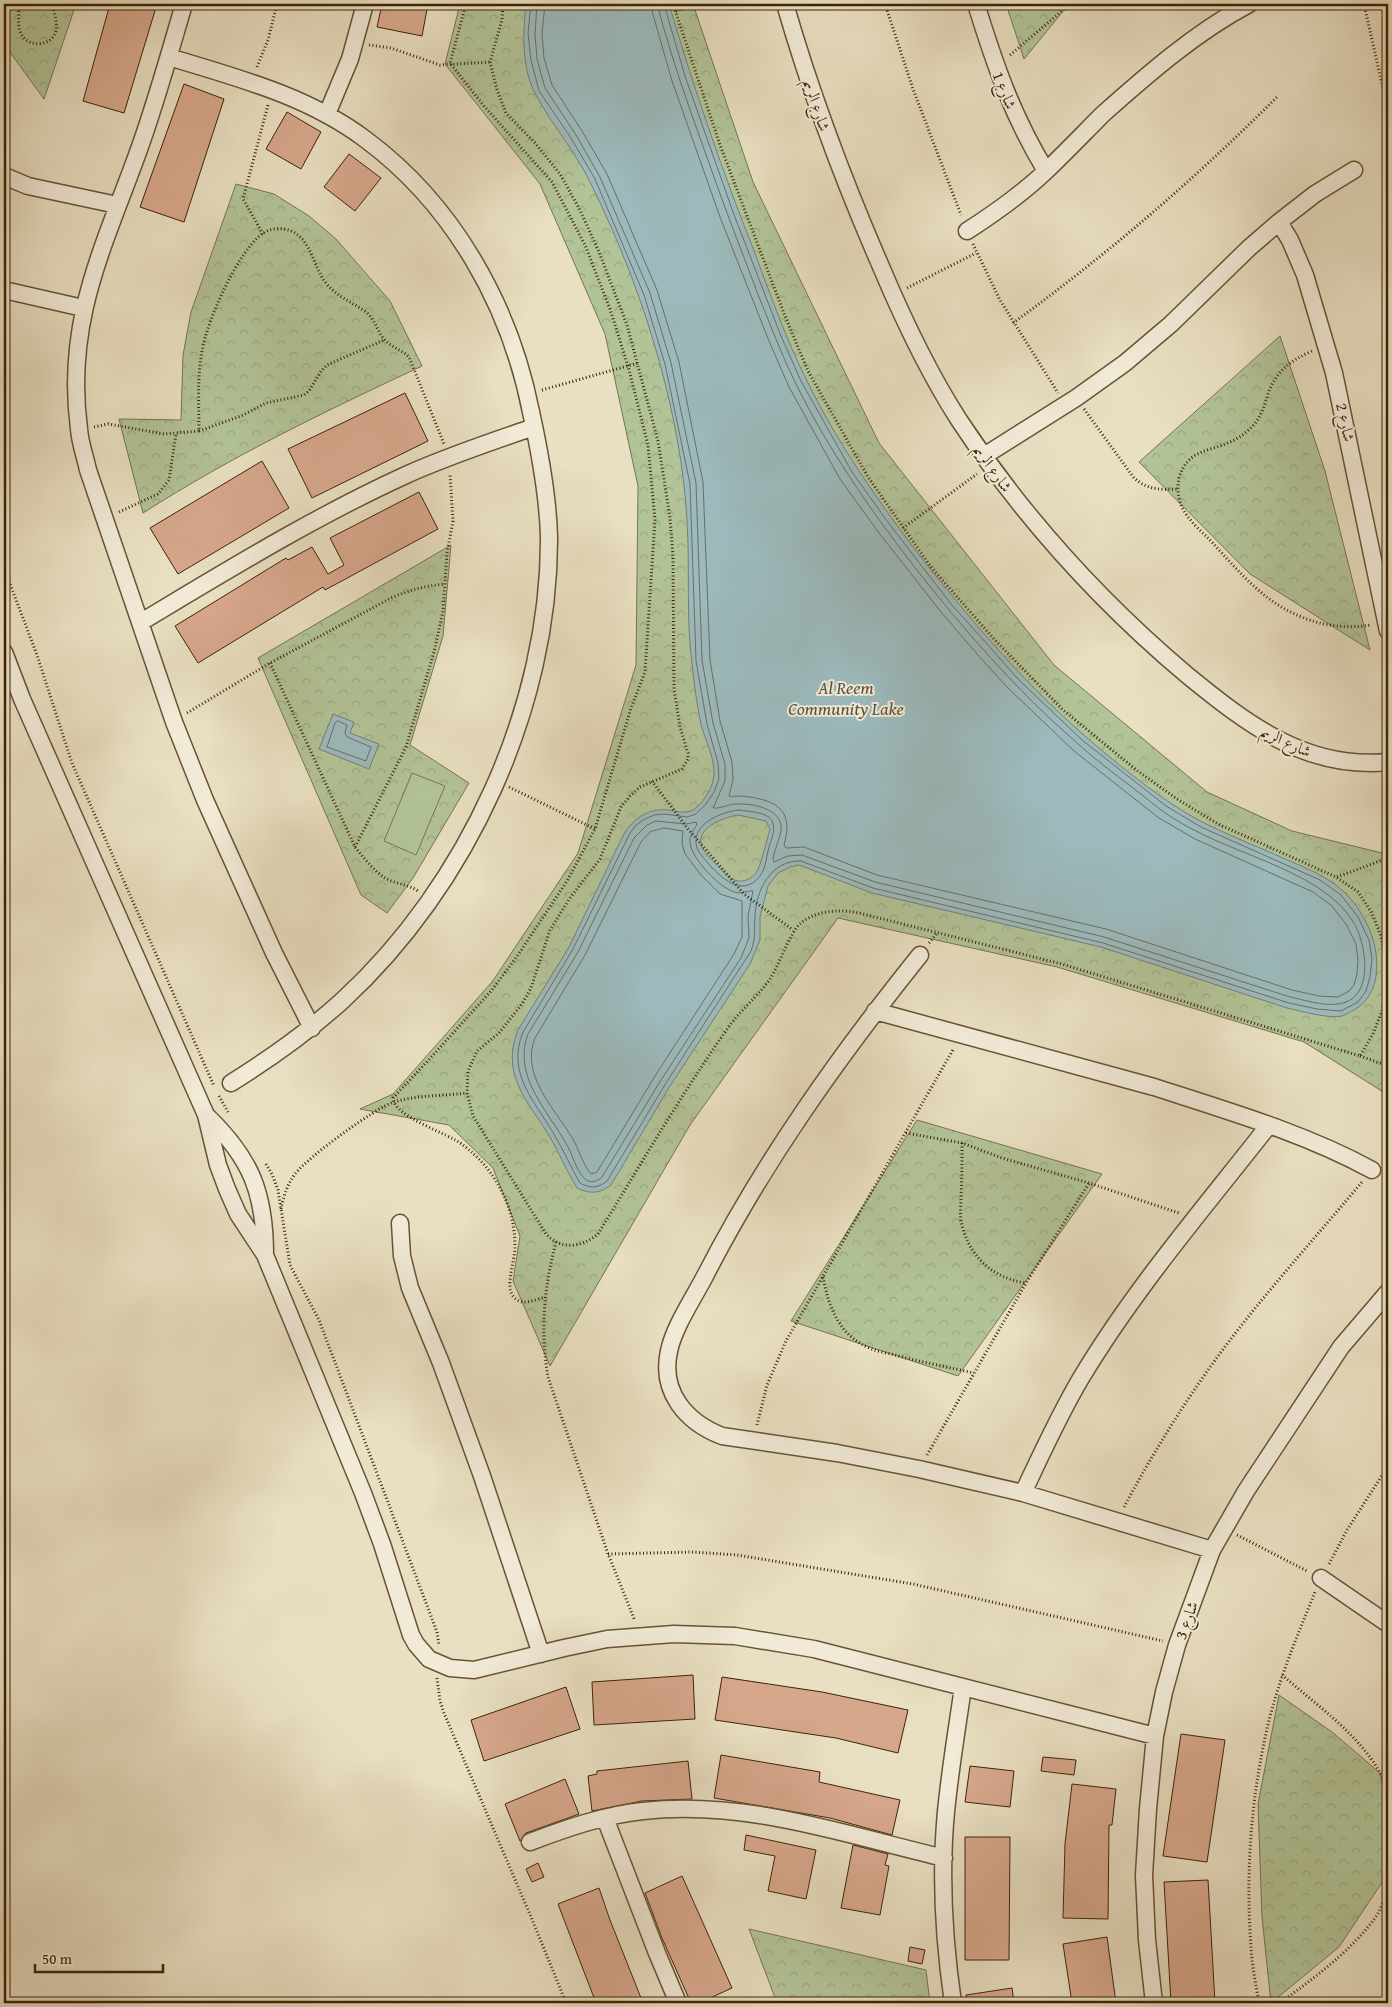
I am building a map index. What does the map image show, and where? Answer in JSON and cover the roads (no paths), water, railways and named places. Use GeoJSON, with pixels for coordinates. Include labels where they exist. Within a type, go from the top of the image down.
{"type":"FeatureCollection","features":[{"type":"Feature","properties":{"kind":"street"},"geometry":{"type":"LineString","coordinates":[[184,4],[169,57],[136,157],[92,273],[83,308],[77,348],[75,390],[79,431],[88,470],[174,722],[238,877],[312,1028]]}},
{"type":"Feature","properties":{"kind":"street"},"geometry":{"type":"LineString","coordinates":[[327,114],[343,78],[355,43],[365,4]]}},
{"type":"Feature","properties":{"kind":"street","name":"شارع الريم"},"geometry":{"type":"LineString","coordinates":[[784,4],[839,167],[915,342],[935,381],[958,419],[1051,544],[1085,581],[1159,652],[1236,714],[1279,741],[1303,751],[1353,762],[1388,762]]}},
{"type":"Feature","properties":{"kind":"street","name":"شارع 1"},"geometry":{"type":"LineString","coordinates":[[976,4],[996,67],[1018,122],[1046,171]]}},
{"type":"Feature","properties":{"kind":"street"},"geometry":{"type":"LineString","coordinates":[[968,231],[1010,202],[1046,171],[1134,87],[1231,8],[1249,4]]}},
{"type":"Feature","properties":{"kind":"street"},"geometry":{"type":"LineString","coordinates":[[169,57],[251,82],[303,101],[327,114],[364,138],[399,167],[430,200],[457,235],[481,273],[501,314],[517,356],[528,394],[542,463],[549,536],[545,601],[530,682],[520,718],[497,782],[453,864],[431,900],[404,936],[344,999],[312,1028],[277,1054],[231,1083]]}},
{"type":"Feature","properties":{"kind":"street"},"geometry":{"type":"LineString","coordinates":[[987,460],[1125,362],[1171,324],[1249,248],[1279,222],[1314,194],[1354,170]]}},
{"type":"Feature","properties":{"kind":"street"},"geometry":{"type":"LineString","coordinates":[[4,176],[28,186],[117,206]]}},
{"type":"Feature","properties":{"kind":"street","name":"شارع 2"},"geometry":{"type":"LineString","coordinates":[[1279,222],[1290,240],[1306,275],[1341,398],[1387,627]]}},
{"type":"Feature","properties":{"kind":"street"},"geometry":{"type":"LineString","coordinates":[[4,290],[83,308]]}},
{"type":"Feature","properties":{"kind":"street"},"geometry":{"type":"LineString","coordinates":[[141,622],[277,541],[406,475],[448,457],[534,427]]}},
{"type":"Feature","properties":{"kind":"street"},"geometry":{"type":"LineString","coordinates":[[4,652],[22,699],[206,1115],[214,1151],[227,1189],[238,1214],[265,1255],[363,1493],[416,1644],[429,1659],[450,1668],[474,1670],[589,1642],[641,1635],[705,1634],[765,1640],[814,1649],[1155,1736]]}},
{"type":"Feature","properties":{"kind":"street"},"geometry":{"type":"LineString","coordinates":[[920,955],[875,1012],[806,1106],[720,1246],[675,1334],[669,1351],[668,1370],[671,1388],[678,1404],[690,1418],[705,1430],[722,1436],[837,1453],[919,1469],[1023,1494],[1212,1550]]}},
{"type":"Feature","properties":{"kind":"street"},"geometry":{"type":"LineString","coordinates":[[875,1012],[1154,1087],[1314,1141],[1372,1170]]}},
{"type":"Feature","properties":{"kind":"street"},"geometry":{"type":"LineString","coordinates":[[206,1115],[228,1136],[253,1178],[261,1202],[265,1228],[265,1255]]}},
{"type":"Feature","properties":{"kind":"street"},"geometry":{"type":"LineString","coordinates":[[1023,1494],[1081,1379],[1133,1300],[1269,1125]]}},
{"type":"Feature","properties":{"kind":"street"},"geometry":{"type":"LineString","coordinates":[[400,1223],[402,1256],[410,1288],[444,1371],[480,1468],[541,1654]]}},
{"type":"Feature","properties":{"kind":"street","name":"شارع 3"},"geometry":{"type":"LineString","coordinates":[[1154,2003],[1147,1940],[1144,1874],[1148,1809],[1155,1736],[1177,1644],[1212,1550],[1246,1491],[1340,1347],[1388,1292]]}},
{"type":"Feature","properties":{"kind":"street"},"geometry":{"type":"LineString","coordinates":[[1321,1578],[1388,1624]]}},
{"type":"Feature","properties":{"kind":"street"},"geometry":{"type":"LineString","coordinates":[[953,2003],[945,1921],[944,1858],[951,1768],[963,1687]]}},
{"type":"Feature","properties":{"kind":"street"},"geometry":{"type":"LineString","coordinates":[[530,1842],[573,1826],[642,1811],[718,1809],[756,1814],[793,1822],[944,1858]]}},
{"type":"Feature","properties":{"kind":"street"},"geometry":{"type":"LineString","coordinates":[[605,1818],[657,1954],[678,2003]]}},
{"type":"Feature","properties":{"kind":"water","name":"Al Reem Community Lake"},"geometry":{"type":"Polygon","coordinates":[[[526,4],[669,4],[721,162],[785,332],[817,401],[875,495],[924,561],[1001,653],[1042,696],[1099,748],[1172,804],[1202,822],[1318,874],[1347,895],[1365,920],[1375,946],[1377,958],[1375,982],[1371,993],[1364,1002],[1354,1010],[1336,1017],[1287,1008],[1101,947],[872,893],[799,865],[790,867],[778,873],[768,886],[760,917],[760,940],[750,964],[670,1086],[611,1185],[594,1192],[577,1188],[550,1137],[525,1099],[514,1074],[512,1061],[513,1046],[518,1030],[569,947],[625,832],[633,822],[648,812],[669,810],[684,812],[694,809],[701,803],[709,791],[714,771],[701,724],[694,679],[689,628],[686,500],[678,442],[665,383],[638,294],[611,226],[584,171],[542,106],[531,85],[524,50],[526,4]],[[738,815],[726,818],[706,829],[702,834],[702,847],[710,858],[731,878],[738,881],[748,879],[756,873],[762,859],[770,829],[766,821],[738,815]]]}},
{"type":"Feature","properties":{"kind":"water"},"geometry":{"type":"Polygon","coordinates":[[[333,714],[354,722],[350,733],[379,744],[369,769],[319,749],[333,714]]]}}]}
